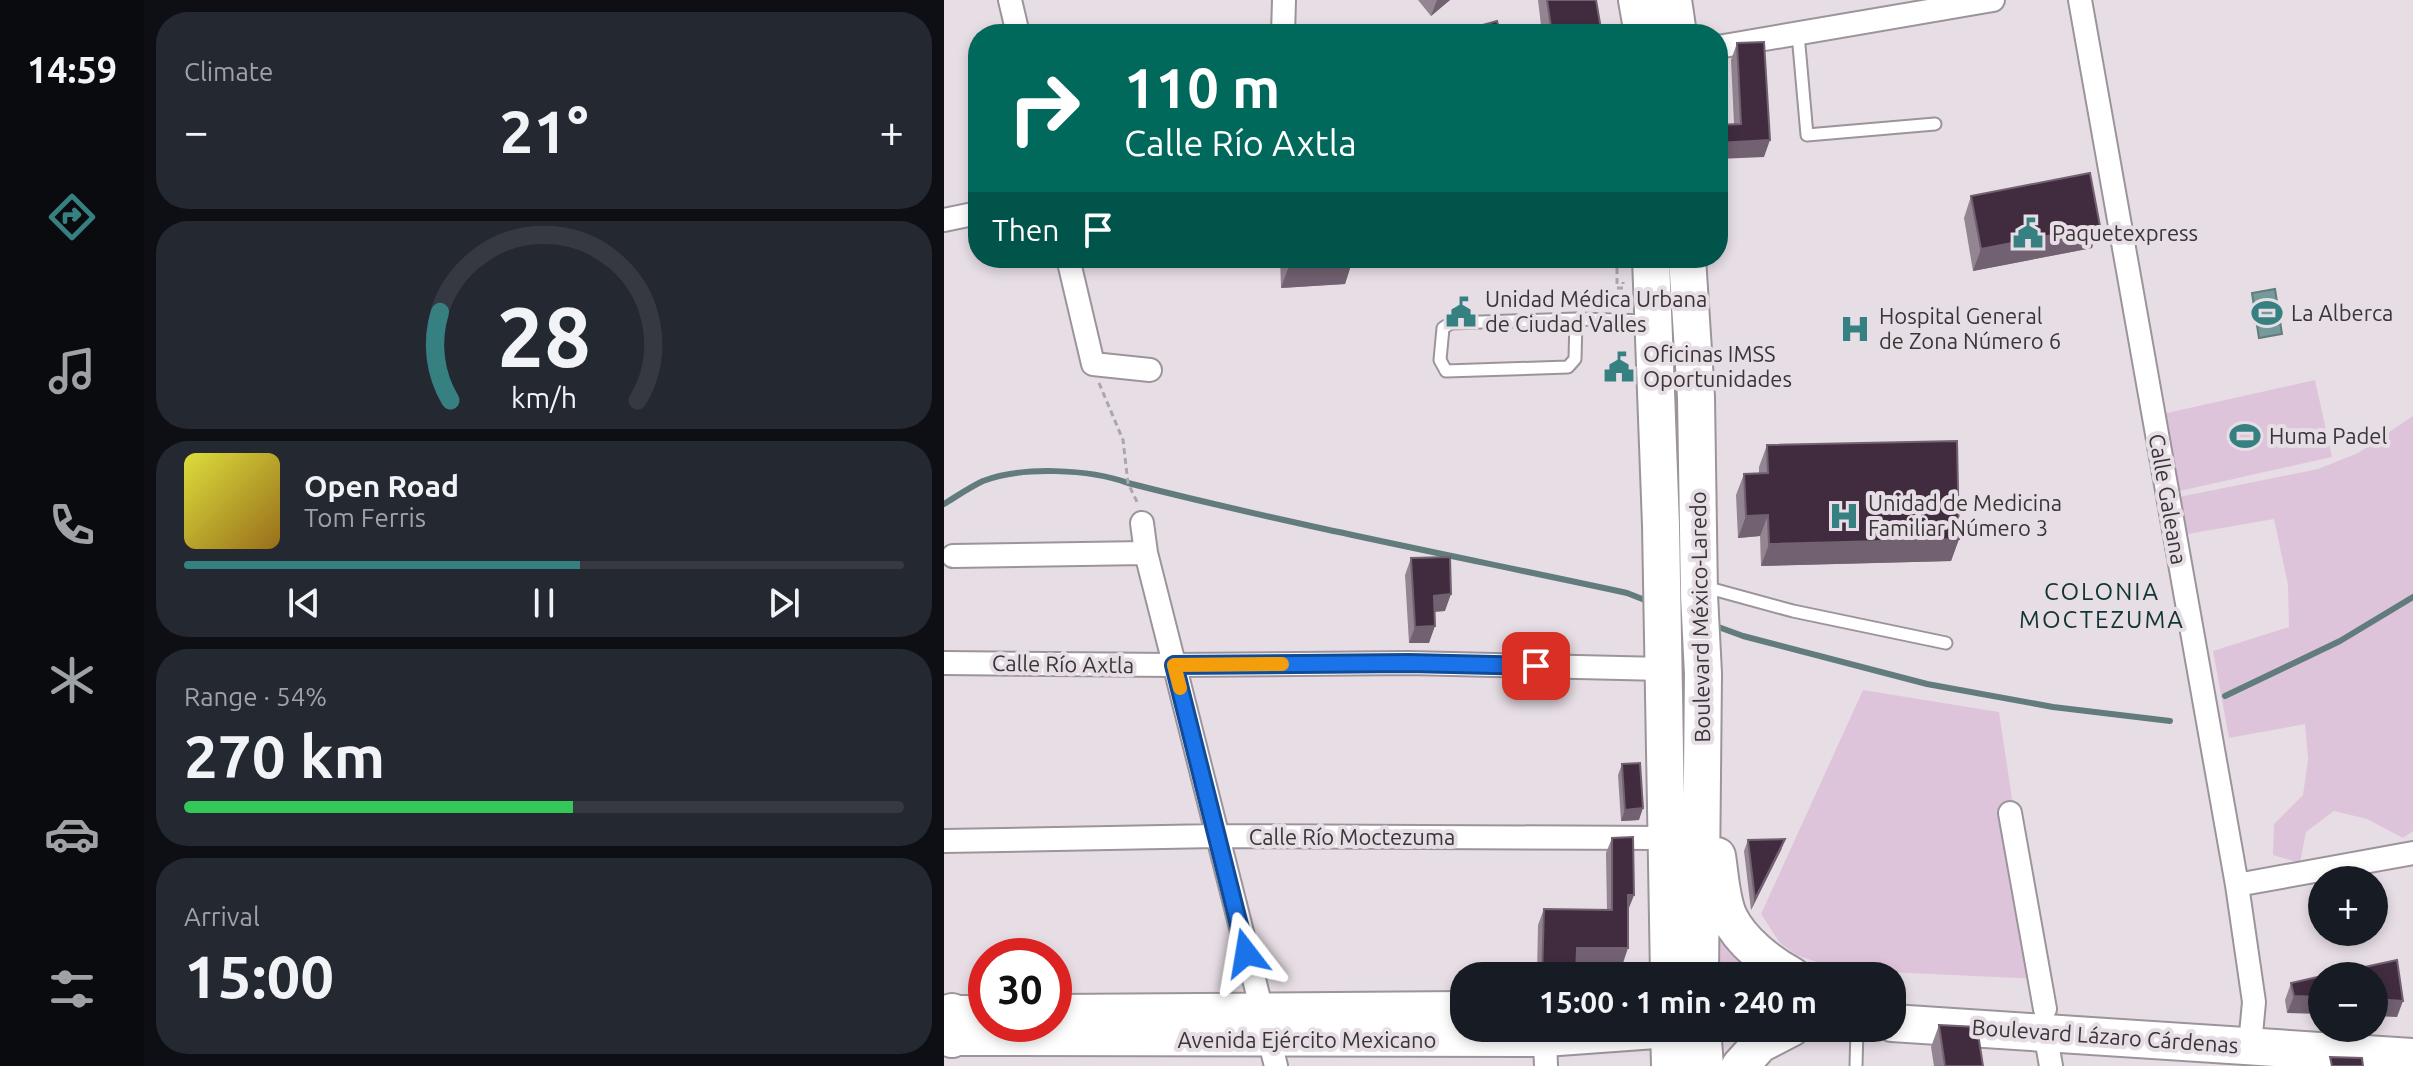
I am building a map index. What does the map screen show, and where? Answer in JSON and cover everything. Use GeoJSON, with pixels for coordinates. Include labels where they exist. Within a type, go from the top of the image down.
{"type":"FeatureCollection","features":[{"type":"Feature","properties":{"kind":"main road"},"geometry":{"type":"LineString","coordinates":[[1637,0],[1641,24]]}},
{"type":"Feature","properties":{"kind":"main road"},"geometry":{"type":"LineString","coordinates":[[1673,0],[1677,24]]}},
{"type":"Feature","properties":{"kind":"main road","name":"Boulevard México-Laredo"},"geometry":{"type":"LineString","coordinates":[[1651,268],[1661,541],[1668,962]]}},
{"type":"Feature","properties":{"kind":"main road","name":"Boulevard México-Laredo"},"geometry":{"type":"LineString","coordinates":[[1688,268],[1696,397],[1703,674],[1700,962]]}},
{"type":"Feature","properties":{"kind":"main road"},"geometry":{"type":"LineString","coordinates":[[1701,763],[1728,916],[1769,962]]}},
{"type":"Feature","properties":{"kind":"main road","name":"Boulevard Lázaro Cárdenas"},"geometry":{"type":"LineString","coordinates":[[1906,1003],[2047,1036]]}},
{"type":"Feature","properties":{"kind":"main road","name":"Avenida Ejército Mexicano"},"geometry":{"type":"LineString","coordinates":[[1072,1013],[1269,1039],[1450,1010]]}},
{"type":"Feature","properties":{"kind":"main road","name":"Avenida Ejército Mexicano"},"geometry":{"type":"LineString","coordinates":[[956,1023],[1545,1053],[1632,1042]]}},
{"type":"Feature","properties":{"kind":"main road","name":"Boulevard Lázaro Cárdenas"},"geometry":{"type":"LineString","coordinates":[[1906,1024],[2047,1036],[2252,1035],[2308,1029]]}},
{"type":"Feature","properties":{"kind":"main road","name":"Boulevard Lázaro Cárdenas"},"geometry":{"type":"LineString","coordinates":[[2388,1032],[2413,1033]]}},
{"type":"Feature","properties":{"kind":"main road","name":"Boulevard Lázaro Cárdenas"},"geometry":{"type":"LineString","coordinates":[[2252,1035],[2413,1057]]}},
{"type":"Feature","properties":{"kind":"main road"},"geometry":{"type":"LineString","coordinates":[[1684,1042],[1705,1066]]}},
{"type":"Feature","properties":{"kind":"main road"},"geometry":{"type":"LineString","coordinates":[[1740,1066],[1764,1042]]}},
{"type":"Feature","properties":{"kind":"street"},"geometry":{"type":"LineString","coordinates":[[1010,0],[1016,24]]}},
{"type":"Feature","properties":{"kind":"street"},"geometry":{"type":"LineString","coordinates":[[1283,24],[1284,0]]}},
{"type":"Feature","properties":{"kind":"street"},"geometry":{"type":"LineString","coordinates":[[1728,45],[1993,0]]}},
{"type":"Feature","properties":{"kind":"street","name":"Calle Galeana"},"geometry":{"type":"LineString","coordinates":[[2080,0],[2237,885],[2254,1002],[2252,1035]]}},
{"type":"Feature","properties":{"kind":"street"},"geometry":{"type":"LineString","coordinates":[[944,220],[968,215]]}},
{"type":"Feature","properties":{"kind":"street"},"geometry":{"type":"LineString","coordinates":[[1070,268],[1093,364],[1150,370]]}},
{"type":"Feature","properties":{"kind":"street"},"geometry":{"type":"LineString","coordinates":[[1142,523],[1146,553],[1269,1039]]}},
{"type":"Feature","properties":{"kind":"street"},"geometry":{"type":"LineString","coordinates":[[953,556],[1146,553]]}},
{"type":"Feature","properties":{"kind":"street","name":"Calle Río Axtla"},"geometry":{"type":"LineString","coordinates":[[944,663],[1663,662]]}},
{"type":"Feature","properties":{"kind":"street"},"geometry":{"type":"LineString","coordinates":[[2010,813],[2047,1036]]}},
{"type":"Feature","properties":{"kind":"street","name":"Calle Río Moctezuma"},"geometry":{"type":"LineString","coordinates":[[944,841],[1216,836],[1664,838]]}},
{"type":"Feature","properties":{"kind":"street"},"geometry":{"type":"LineString","coordinates":[[2237,885],[2413,853]]}},
{"type":"Feature","properties":{"kind":"lane"},"geometry":{"type":"LineString","coordinates":[[1798,34],[1807,135],[1935,124]]}},
{"type":"Feature","properties":{"kind":"lane"},"geometry":{"type":"LineString","coordinates":[[1576,319],[1575,359],[1571,366],[1446,371],[1440,360],[1443,328],[1451,323],[1576,319],[1653,321]]}},
{"type":"Feature","properties":{"kind":"lane"},"geometry":{"type":"LineString","coordinates":[[1700,590],[1946,643]]}},
{"type":"Feature","properties":{"kind":"lane"},"geometry":{"type":"LineString","coordinates":[[1856,1066],[1857,1042]]}},
{"type":"Feature","properties":{"kind":"path"},"geometry":{"type":"LineString","coordinates":[[1617,268],[1617,288],[1623,288],[1623,268]]}},
{"type":"Feature","properties":{"kind":"path"},"geometry":{"type":"LineString","coordinates":[[1093,364],[1103,398],[1123,440],[1128,483],[1140,508],[1142,523]]}},
{"type":"Feature","properties":{"kind":"shaded area","name":"Huma Padel"},"geometry":{"type":"Polygon","coordinates":[[[2315,380],[2332,457],[2175,492],[2158,415],[2315,380]]]}},
{"type":"Feature","properties":{"kind":"shaded area"},"geometry":{"type":"Polygon","coordinates":[[[2413,416],[2413,831],[2403,838],[2367,819],[2334,811],[2306,832],[2300,863],[2273,855],[2274,824],[2303,795],[2308,759],[2305,724],[2229,738],[2213,651],[2289,627],[2288,585],[2274,519],[2182,535],[2174,498],[2318,469],[2358,453],[2413,416]]]}},
{"type":"Feature","properties":{"kind":"shaded area"},"geometry":{"type":"Polygon","coordinates":[[[1863,690],[1999,712],[2039,979],[1906,973],[1906,962],[1817,962],[1796,955],[1780,943],[1761,914],[1863,690]]]}},
{"type":"Feature","properties":{"kind":"shaded area"},"geometry":{"type":"Polygon","coordinates":[[[1711,916],[1750,962],[1710,962],[1711,916]]]}},
{"type":"Feature","properties":{"kind":"water","name":"La Alberca"},"geometry":{"type":"Polygon","coordinates":[[[2275,289],[2282,334],[2259,338],[2252,293],[2275,289]]]}},
{"type":"Feature","properties":{"kind":"building"},"geometry":{"type":"Polygon","coordinates":[[[1547,0],[1596,0],[1600,24],[1551,24],[1547,0]]]}},
{"type":"Feature","properties":{"kind":"building"},"geometry":{"type":"Polygon","coordinates":[[[1764,42],[1770,140],[1728,142],[1728,125],[1741,124],[1737,43],[1764,42]]]}},
{"type":"Feature","properties":{"kind":"building"},"geometry":{"type":"Polygon","coordinates":[[[2090,173],[2100,226],[1981,249],[1971,196],[2090,173]]]}},
{"type":"Feature","properties":{"kind":"building","name":"Unidad de Medicina Familiar Número 3"},"geometry":{"type":"Polygon","coordinates":[[[1957,441],[1959,539],[1769,544],[1768,515],[1746,516],[1744,474],[1768,473],[1767,445],[1957,441]]]}},
{"type":"Feature","properties":{"kind":"building"},"geometry":{"type":"Polygon","coordinates":[[[1450,557],[1451,594],[1434,596],[1435,626],[1415,627],[1411,558],[1450,557]]]}},
{"type":"Feature","properties":{"kind":"building"},"geometry":{"type":"Polygon","coordinates":[[[1640,763],[1643,808],[1625,810],[1622,764],[1640,763]]]}},
{"type":"Feature","properties":{"kind":"building"},"geometry":{"type":"Polygon","coordinates":[[[1633,837],[1634,895],[1628,895],[1628,948],[1577,948],[1576,962],[1542,962],[1544,909],[1612,910],[1612,838],[1633,837]]]}},
{"type":"Feature","properties":{"kind":"building"},"geometry":{"type":"Polygon","coordinates":[[[1785,839],[1755,899],[1748,840],[1785,839]]]}},
{"type":"Feature","properties":{"kind":"building"},"geometry":{"type":"Polygon","coordinates":[[[2397,960],[2403,1001],[2388,1000],[2388,962],[2397,960]]]}},
{"type":"Feature","properties":{"kind":"building"},"geometry":{"type":"Polygon","coordinates":[[[2308,979],[2308,996],[2294,996],[2291,983],[2308,979]]]}},
{"type":"Feature","properties":{"kind":"building"},"geometry":{"type":"Polygon","coordinates":[[[1939,1025],[1977,1027],[1983,1066],[1945,1066],[1939,1025]]]}},
{"type":"Feature","properties":{"kind":"building"},"geometry":{"type":"Polygon","coordinates":[[[2330,1057],[2362,1058],[2363,1066],[2332,1066],[2330,1057]]]}},
{"type":"Feature","properties":{"kind":"waterway"},"geometry":{"type":"LineString","coordinates":[[944,504],[978,483],[999,476],[1036,471],[1075,472],[1112,478],[1314,527],[1627,593],[1650,602]]}},
{"type":"Feature","properties":{"kind":"waterway"},"geometry":{"type":"LineString","coordinates":[[2225,696],[2340,641],[2413,597]]}},
{"type":"Feature","properties":{"kind":"waterway"},"geometry":{"type":"LineString","coordinates":[[1713,625],[1743,636],[1927,684],[2053,707],[2170,721]]}},
{"type":"Feature","properties":{"kind":"slow traffic"},"geometry":{"type":"LineString","coordinates":[[1180,688],[1174,665],[1282,664]]}},
{"type":"Feature","properties":{"kind":"place","name":"Paquetexpress"},"geometry":{"type":"Point","coordinates":[2028,233]}},
{"type":"Feature","properties":{"kind":"place","name":"Unidad Médica Urbana de Ciudad Valles"},"geometry":{"type":"Point","coordinates":[1461,312]}},
{"type":"Feature","properties":{"kind":"place","name":"La Alberca"},"geometry":{"type":"Point","coordinates":[2267,313]}},
{"type":"Feature","properties":{"kind":"place","name":"Hospital General de Zona Número 6"},"geometry":{"type":"Point","coordinates":[1855,329]}},
{"type":"Feature","properties":{"kind":"place","name":"Oficinas IMSS Oportunidades"},"geometry":{"type":"Point","coordinates":[1619,367]}},
{"type":"Feature","properties":{"kind":"place","name":"Huma Padel"},"geometry":{"type":"Point","coordinates":[2245,436]}},
{"type":"Feature","properties":{"kind":"place","name":"Unidad de Medicina Familiar Número 3"},"geometry":{"type":"Point","coordinates":[1844,516]}},
{"type":"Feature","properties":{"kind":"district","name":"COLONIA MOCTEZUMA"},"geometry":{"type":"Point","coordinates":[2102,606]}},
{"type":"Feature","properties":{"kind":"route"},"geometry":{"type":"LineString","coordinates":[[1246,953],[1174,665],[1409,663],[1536,666]]}}]}
